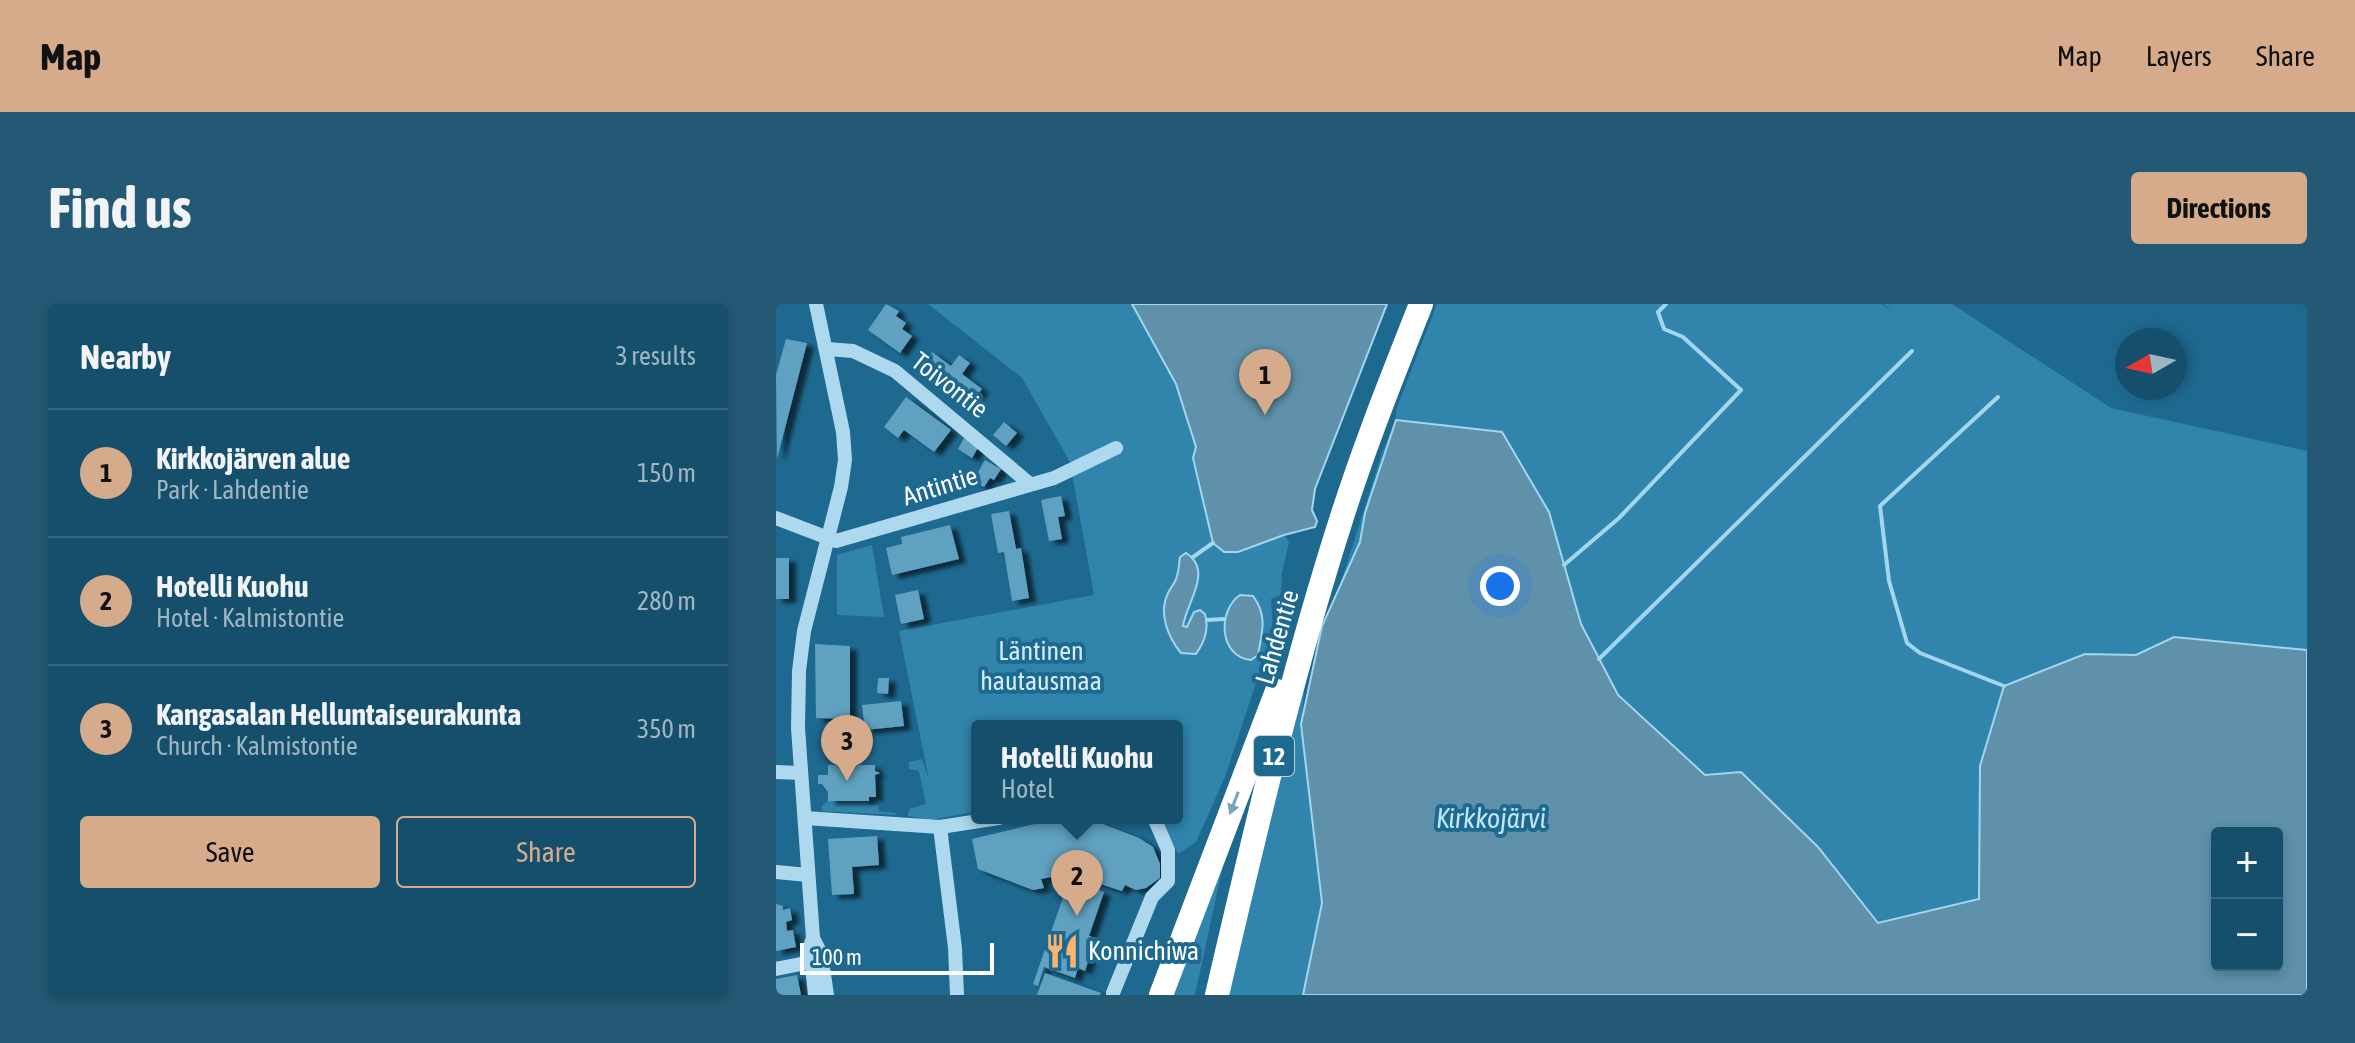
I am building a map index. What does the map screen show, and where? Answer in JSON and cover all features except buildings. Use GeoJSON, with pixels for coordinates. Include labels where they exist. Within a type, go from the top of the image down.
{"type":"FeatureCollection","features":[{"type":"Feature","properties":{"kind":"highway","name":"Lahdentie"},"geometry":{"type":"LineString","coordinates":[[1217,995],[1290,694],[1341,520],[1421,304]]}},
{"type":"Feature","properties":{"kind":"highway"},"geometry":{"type":"LineString","coordinates":[[1161,995],[1341,520]]}},
{"type":"Feature","properties":{"kind":"street"},"geometry":{"type":"LineString","coordinates":[[814,305],[827,349],[843,432],[845,460],[829,539],[804,631],[799,671],[801,773],[813,938],[821,954],[827,995]]}},
{"type":"Feature","properties":{"kind":"street","name":"Toivontie"},"geometry":{"type":"LineString","coordinates":[[827,349],[853,351],[895,371],[1030,484]]}},
{"type":"Feature","properties":{"kind":"street","name":"Antintie"},"geometry":{"type":"LineString","coordinates":[[829,539],[836,541],[868,533],[1054,478],[1116,448]]}},
{"type":"Feature","properties":{"kind":"street"},"geometry":{"type":"LineString","coordinates":[[776,518],[829,539]]}},
{"type":"Feature","properties":{"kind":"street"},"geometry":{"type":"LineString","coordinates":[[776,772],[801,773]]}},
{"type":"Feature","properties":{"kind":"street"},"geometry":{"type":"LineString","coordinates":[[805,818],[940,827],[971,822]]}},
{"type":"Feature","properties":{"kind":"street"},"geometry":{"type":"LineString","coordinates":[[1113,993],[1152,897],[1168,881],[1168,850],[1157,824]]}},
{"type":"Feature","properties":{"kind":"street"},"geometry":{"type":"LineString","coordinates":[[940,827],[955,948],[957,995]]}},
{"type":"Feature","properties":{"kind":"street"},"geometry":{"type":"LineString","coordinates":[[776,872],[808,875]]}},
{"type":"Feature","properties":{"kind":"street"},"geometry":{"type":"LineString","coordinates":[[813,938],[810,947],[815,995]]}},
{"type":"Feature","properties":{"kind":"street"},"geometry":{"type":"LineString","coordinates":[[776,969],[811,962]]}},
{"type":"Feature","properties":{"kind":"green space","name":"Läntinen hautausmaa"},"geometry":{"type":"Polygon","coordinates":[[[928,304],[1387,304],[1315,489],[1312,510],[1317,521],[1315,527],[1284,535],[1289,542],[1281,595],[1271,599],[1273,631],[1225,777],[1196,842],[1178,854],[1164,824],[1183,824],[1183,720],[971,720],[971,812],[931,820],[908,816],[909,809],[926,804],[919,771],[909,769],[909,762],[922,759],[929,780],[899,631],[1094,595],[1070,462],[1022,378],[928,304]]]}},
{"type":"Feature","properties":{"kind":"green space"},"geometry":{"type":"Polygon","coordinates":[[[1437,304],[1882,304],[1894,313],[1884,304],[1952,304],[2111,408],[2307,451],[2307,995],[1311,956],[1303,995],[1223,995],[1308,640],[1302,718],[1323,639],[1382,453],[1396,419],[1396,410],[1437,304]]]}},
{"type":"Feature","properties":{"kind":"green space"},"geometry":{"type":"Polygon","coordinates":[[[872,545],[884,617],[837,615],[837,555],[872,545]]]}},
{"type":"Feature","properties":{"kind":"green space"},"geometry":{"type":"Polygon","coordinates":[[[828,801],[869,801],[878,805],[879,811],[896,815],[822,811],[822,806],[828,801]]]}},
{"type":"Feature","properties":{"kind":"green space"},"geometry":{"type":"Polygon","coordinates":[[[1230,833],[1195,995],[1166,995],[1230,833]]]}},
{"type":"Feature","properties":{"kind":"water"},"geometry":{"type":"Polygon","coordinates":[[[1132,304],[1387,304],[1315,489],[1312,510],[1317,521],[1315,527],[1238,552],[1224,552],[1213,543],[1193,458],[1196,447],[1176,384],[1132,304]]]}},
{"type":"Feature","properties":{"kind":"water","name":"Kirkkojärvi"},"geometry":{"type":"Polygon","coordinates":[[[1396,420],[1502,432],[1549,512],[1581,624],[1618,695],[1705,775],[1741,772],[1818,847],[1878,923],[1979,899],[1980,766],[2004,686],[2085,654],[2136,655],[2174,637],[2307,650],[2307,995],[1303,995],[1322,903],[1301,724],[1322,626],[1360,542],[1365,513],[1396,420]]]}},
{"type":"Feature","properties":{"kind":"water"},"geometry":{"type":"Polygon","coordinates":[[[1186,553],[1194,560],[1198,578],[1183,626],[1187,627],[1194,612],[1200,610],[1205,614],[1207,625],[1196,654],[1181,653],[1172,640],[1164,617],[1165,601],[1176,578],[1180,557],[1186,553]]]}},
{"type":"Feature","properties":{"kind":"water"},"geometry":{"type":"Polygon","coordinates":[[[1240,595],[1253,596],[1261,610],[1258,655],[1251,660],[1233,651],[1225,632],[1228,611],[1240,595]]]}},
{"type":"Feature","properties":{"kind":"waterway"},"geometry":{"type":"LineString","coordinates":[[1564,565],[1619,518],[1741,390],[1683,337],[1664,329],[1658,312],[1666,304]]}},
{"type":"Feature","properties":{"kind":"waterway"},"geometry":{"type":"LineString","coordinates":[[1599,659],[1912,351]]}},
{"type":"Feature","properties":{"kind":"waterway"},"geometry":{"type":"LineString","coordinates":[[1998,397],[1880,506],[1889,581],[1907,643],[1920,653],[2004,686]]}},
{"type":"Feature","properties":{"kind":"waterway"},"geometry":{"type":"LineString","coordinates":[[1193,557],[1213,543]]}},
{"type":"Feature","properties":{"kind":"waterway"},"geometry":{"type":"LineString","coordinates":[[1207,620],[1224,619]]}},
{"type":"Feature","properties":{"kind":"place","name":"Kirkkojärven alue"},"geometry":{"type":"Point","coordinates":[1265,415]}},
{"type":"Feature","properties":{"kind":"place","name":"Kangasalan Helluntaiseurakunta"},"geometry":{"type":"Point","coordinates":[847,781]}},
{"type":"Feature","properties":{"kind":"place","name":"Hotelli Kuohu"},"geometry":{"type":"Point","coordinates":[1077,916]}},
{"type":"Feature","properties":{"kind":"place","name":"Konnichiwa"},"geometry":{"type":"Point","coordinates":[1062,951]}}]}
